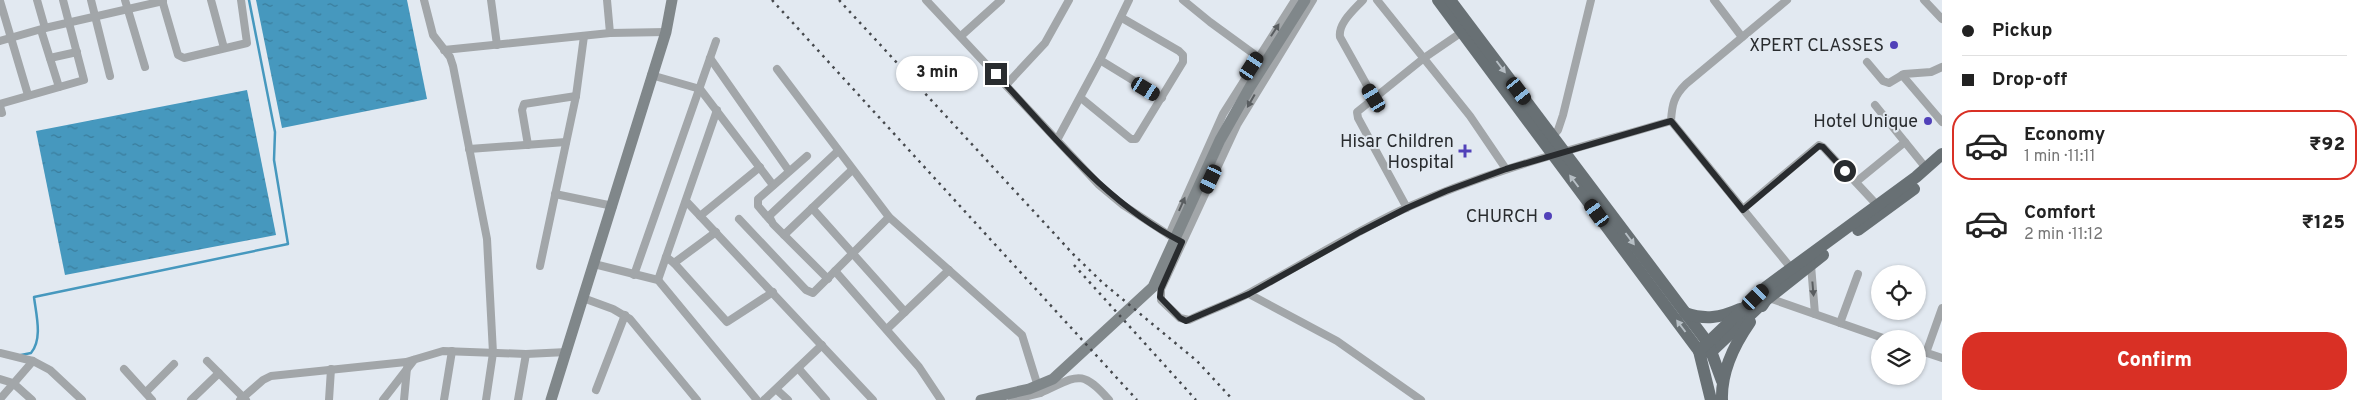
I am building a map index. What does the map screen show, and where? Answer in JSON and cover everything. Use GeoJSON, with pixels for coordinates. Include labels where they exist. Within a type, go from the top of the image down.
{"type":"FeatureCollection","features":[{"type":"Feature","properties":{"kind":"main road"},"geometry":{"type":"LineString","coordinates":[[551,400],[666,32],[672,0]]}},
{"type":"Feature","properties":{"kind":"main road"},"geometry":{"type":"LineString","coordinates":[[981,400],[1029,389],[1053,379],[1154,287],[1217,148],[1250,87],[1305,0]]}},
{"type":"Feature","properties":{"kind":"main road"},"geometry":{"type":"LineString","coordinates":[[1438,0],[1685,313],[1722,381]]}},
{"type":"Feature","properties":{"kind":"main road"},"geometry":{"type":"LineString","coordinates":[[1450,0],[1549,140]]}},
{"type":"Feature","properties":{"kind":"main road"},"geometry":{"type":"LineString","coordinates":[[1560,154],[1706,349],[1707,381],[1711,400]]}},
{"type":"Feature","properties":{"kind":"main road"},"geometry":{"type":"LineString","coordinates":[[1706,349],[1766,287],[1926,168],[1942,154]]}},
{"type":"Feature","properties":{"kind":"main road"},"geometry":{"type":"LineString","coordinates":[[1706,349],[1811,264],[1917,187],[1942,163]]}},
{"type":"Feature","properties":{"kind":"main road"},"geometry":{"type":"LineString","coordinates":[[1722,400],[1722,381],[1729,359],[1744,331],[1767,299]]}},
{"type":"Feature","properties":{"kind":"main road"},"geometry":{"type":"LineString","coordinates":[[1685,313],[1700,318],[1716,318],[1746,306]]}},
{"type":"Feature","properties":{"kind":"street"},"geometry":{"type":"LineString","coordinates":[[37,0],[50,58],[59,87]]}},
{"type":"Feature","properties":{"kind":"street"},"geometry":{"type":"LineString","coordinates":[[1,108],[28,95],[84,80],[63,0]]}},
{"type":"Feature","properties":{"kind":"street"},"geometry":{"type":"LineString","coordinates":[[90,0],[110,76]]}},
{"type":"Feature","properties":{"kind":"street"},"geometry":{"type":"LineString","coordinates":[[125,0],[145,67]]}},
{"type":"Feature","properties":{"kind":"street"},"geometry":{"type":"LineString","coordinates":[[211,0],[224,48]]}},
{"type":"Feature","properties":{"kind":"street"},"geometry":{"type":"LineString","coordinates":[[0,41],[163,1],[180,57],[184,58],[247,43],[241,0]]}},
{"type":"Feature","properties":{"kind":"street"},"geometry":{"type":"LineString","coordinates":[[424,0],[433,35],[453,66],[487,239],[493,353],[486,400]]}},
{"type":"Feature","properties":{"kind":"street"},"geometry":{"type":"LineString","coordinates":[[491,0],[497,45]]}},
{"type":"Feature","properties":{"kind":"street"},"geometry":{"type":"LineString","coordinates":[[607,0],[610,33]]}},
{"type":"Feature","properties":{"kind":"street"},"geometry":{"type":"LineString","coordinates":[[961,36],[1001,0]]}},
{"type":"Feature","properties":{"kind":"street"},"geometry":{"type":"LineString","coordinates":[[1006,85],[1050,37],[1069,0]]}},
{"type":"Feature","properties":{"kind":"street"},"geometry":{"type":"LineString","coordinates":[[1057,140],[1081,98],[1122,18],[1129,0]]}},
{"type":"Feature","properties":{"kind":"street"},"geometry":{"type":"LineString","coordinates":[[1183,0],[1258,57]]}},
{"type":"Feature","properties":{"kind":"street"},"geometry":{"type":"LineString","coordinates":[[1169,235],[1223,114],[1295,0]]}},
{"type":"Feature","properties":{"kind":"street"},"geometry":{"type":"LineString","coordinates":[[1313,0],[1238,125],[1159,293],[1161,300],[1180,318],[1189,320],[1249,294],[1311,258],[1407,208],[1506,169],[1671,121]]}},
{"type":"Feature","properties":{"kind":"street"},"geometry":{"type":"LineString","coordinates":[[1363,0],[1343,23],[1339,31],[1340,37],[1374,98]]}},
{"type":"Feature","properties":{"kind":"street"},"geometry":{"type":"LineString","coordinates":[[1377,0],[1470,116],[1506,169]]}},
{"type":"Feature","properties":{"kind":"street"},"geometry":{"type":"LineString","coordinates":[[1549,140],[1563,115],[1591,0]]}},
{"type":"Feature","properties":{"kind":"street"},"geometry":{"type":"LineString","coordinates":[[1714,0],[1742,37]]}},
{"type":"Feature","properties":{"kind":"street"},"geometry":{"type":"LineString","coordinates":[[1787,0],[1675,95],[1671,121],[1791,268]]}},
{"type":"Feature","properties":{"kind":"street"},"geometry":{"type":"LineString","coordinates":[[1924,0],[1942,19]]}},
{"type":"Feature","properties":{"kind":"street"},"geometry":{"type":"LineString","coordinates":[[0,1],[28,95]]}},
{"type":"Feature","properties":{"kind":"street"},"geometry":{"type":"LineString","coordinates":[[928,1],[1109,194],[1182,242]]}},
{"type":"Feature","properties":{"kind":"street"},"geometry":{"type":"LineString","coordinates":[[1081,98],[1134,140],[1138,138],[1183,62],[1183,55],[1122,18]]}},
{"type":"Feature","properties":{"kind":"street"},"geometry":{"type":"LineString","coordinates":[[444,50],[610,33],[666,32]]}},
{"type":"Feature","properties":{"kind":"street"},"geometry":{"type":"LineString","coordinates":[[1407,208],[1357,115],[1360,109],[1424,58],[1462,32]]}},
{"type":"Feature","properties":{"kind":"street"},"geometry":{"type":"LineString","coordinates":[[540,266],[576,96],[584,36]]}},
{"type":"Feature","properties":{"kind":"street"},"geometry":{"type":"LineString","coordinates":[[634,275],[716,41]]}},
{"type":"Feature","properties":{"kind":"street"},"geometry":{"type":"LineString","coordinates":[[50,58],[77,52]]}},
{"type":"Feature","properties":{"kind":"street"},"geometry":{"type":"LineString","coordinates":[[710,58],[789,171]]}},
{"type":"Feature","properties":{"kind":"street"},"geometry":{"type":"LineString","coordinates":[[1100,60],[1162,98]]}},
{"type":"Feature","properties":{"kind":"street"},"geometry":{"type":"LineString","coordinates":[[1867,62],[1886,83],[1912,72],[1931,72],[1942,67]]}},
{"type":"Feature","properties":{"kind":"street"},"geometry":{"type":"LineString","coordinates":[[777,69],[889,218],[1022,335],[1040,393]]}},
{"type":"Feature","properties":{"kind":"street"},"geometry":{"type":"LineString","coordinates":[[652,75],[700,89],[774,185]]}},
{"type":"Feature","properties":{"kind":"street"},"geometry":{"type":"LineString","coordinates":[[1902,75],[1942,122]]}},
{"type":"Feature","properties":{"kind":"street"},"geometry":{"type":"LineString","coordinates":[[528,145],[522,110],[524,104],[576,96]]}},
{"type":"Feature","properties":{"kind":"street"},"geometry":{"type":"LineString","coordinates":[[1875,105],[1926,168]]}},
{"type":"Feature","properties":{"kind":"street"},"geometry":{"type":"LineString","coordinates":[[658,280],[717,110]]}},
{"type":"Feature","properties":{"kind":"street"},"geometry":{"type":"LineString","coordinates":[[469,149],[566,142]]}},
{"type":"Feature","properties":{"kind":"street"},"geometry":{"type":"LineString","coordinates":[[1856,182],[1905,142]]}},
{"type":"Feature","properties":{"kind":"street"},"geometry":{"type":"LineString","coordinates":[[1743,210],[1819,146],[1823,147],[1877,205]]}},
{"type":"Feature","properties":{"kind":"street"},"geometry":{"type":"LineString","coordinates":[[770,220],[771,213],[838,151]]}},
{"type":"Feature","properties":{"kind":"street"},"geometry":{"type":"LineString","coordinates":[[808,156],[760,196],[757,203],[784,235],[828,279]]}},
{"type":"Feature","properties":{"kind":"street"},"geometry":{"type":"LineString","coordinates":[[700,216],[760,167]]}},
{"type":"Feature","properties":{"kind":"street"},"geometry":{"type":"LineString","coordinates":[[784,235],[852,170]]}},
{"type":"Feature","properties":{"kind":"street"},"geometry":{"type":"LineString","coordinates":[[555,194],[613,206]]}},
{"type":"Feature","properties":{"kind":"street"},"geometry":{"type":"LineString","coordinates":[[686,201],[873,400]]}},
{"type":"Feature","properties":{"kind":"street"},"geometry":{"type":"LineString","coordinates":[[812,208],[906,312]]}},
{"type":"Feature","properties":{"kind":"street"},"geometry":{"type":"LineString","coordinates":[[739,219],[810,293],[816,291],[889,218]]}},
{"type":"Feature","properties":{"kind":"street"},"geometry":{"type":"LineString","coordinates":[[674,263],[716,232]]}},
{"type":"Feature","properties":{"kind":"street"},"geometry":{"type":"LineString","coordinates":[[666,257],[674,263],[727,322],[772,292]]}},
{"type":"Feature","properties":{"kind":"street"},"geometry":{"type":"LineString","coordinates":[[594,264],[658,280],[757,400]]}},
{"type":"Feature","properties":{"kind":"street"},"geometry":{"type":"LineString","coordinates":[[1811,264],[1815,314]]}},
{"type":"Feature","properties":{"kind":"street"},"geometry":{"type":"LineString","coordinates":[[887,329],[949,270]]}},
{"type":"Feature","properties":{"kind":"street"},"geometry":{"type":"LineString","coordinates":[[836,271],[919,367],[941,400]]}},
{"type":"Feature","properties":{"kind":"street"},"geometry":{"type":"LineString","coordinates":[[1840,323],[1858,274]]}},
{"type":"Feature","properties":{"kind":"street"},"geometry":{"type":"LineString","coordinates":[[1249,294],[1337,341],[1421,400]]}},
{"type":"Feature","properties":{"kind":"street"},"geometry":{"type":"LineString","coordinates":[[583,298],[625,315],[635,324],[697,400]]}},
{"type":"Feature","properties":{"kind":"street"},"geometry":{"type":"LineString","coordinates":[[1767,299],[1871,334]]}},
{"type":"Feature","properties":{"kind":"street"},"geometry":{"type":"LineString","coordinates":[[1942,308],[1926,353],[1942,358]]}},
{"type":"Feature","properties":{"kind":"street"},"geometry":{"type":"LineString","coordinates":[[596,390],[625,315]]}},
{"type":"Feature","properties":{"kind":"street"},"geometry":{"type":"LineString","coordinates":[[764,400],[777,390],[822,345]]}},
{"type":"Feature","properties":{"kind":"street"},"geometry":{"type":"LineString","coordinates":[[444,400],[452,351]]}},
{"type":"Feature","properties":{"kind":"street"},"geometry":{"type":"LineString","coordinates":[[207,360],[243,399],[263,380],[271,376],[414,360],[432,354],[452,351],[526,354],[566,352]]}},
{"type":"Feature","properties":{"kind":"street"},"geometry":{"type":"LineString","coordinates":[[0,353],[33,361],[50,370],[73,397],[82,400]]}},
{"type":"Feature","properties":{"kind":"street"},"geometry":{"type":"LineString","coordinates":[[518,400],[526,354]]}},
{"type":"Feature","properties":{"kind":"street"},"geometry":{"type":"LineString","coordinates":[[382,400],[414,360]]}},
{"type":"Feature","properties":{"kind":"street"},"geometry":{"type":"LineString","coordinates":[[0,399],[33,361]]}},
{"type":"Feature","properties":{"kind":"street"},"geometry":{"type":"LineString","coordinates":[[146,392],[174,364]]}},
{"type":"Feature","properties":{"kind":"street"},"geometry":{"type":"LineString","coordinates":[[404,400],[407,368]]}},
{"type":"Feature","properties":{"kind":"street"},"geometry":{"type":"LineString","coordinates":[[798,368],[826,400]]}},
{"type":"Feature","properties":{"kind":"street"},"geometry":{"type":"LineString","coordinates":[[124,369],[152,400]]}},
{"type":"Feature","properties":{"kind":"street"},"geometry":{"type":"LineString","coordinates":[[329,400],[332,369]]}},
{"type":"Feature","properties":{"kind":"street"},"geometry":{"type":"LineString","coordinates":[[191,400],[219,373]]}},
{"type":"Feature","properties":{"kind":"street"},"geometry":{"type":"LineString","coordinates":[[1012,400],[1040,393],[1071,380],[1086,378],[1092,381],[1107,399]]}},
{"type":"Feature","properties":{"kind":"street"},"geometry":{"type":"LineString","coordinates":[[0,379],[13,383],[32,400]]}},
{"type":"Feature","properties":{"kind":"street"},"geometry":{"type":"LineString","coordinates":[[1703,400],[1707,381]]}},
{"type":"Feature","properties":{"kind":"street"},"geometry":{"type":"LineString","coordinates":[[777,390],[788,400]]}},
{"type":"Feature","properties":{"kind":"water"},"geometry":{"type":"Polygon","coordinates":[[[256,0],[407,0],[427,99],[282,128],[256,0]]]}},
{"type":"Feature","properties":{"kind":"water"},"geometry":{"type":"Polygon","coordinates":[[[247,90],[276,235],[65,275],[36,131],[247,90]]]}},
{"type":"Feature","properties":{"kind":"waterway"},"geometry":{"type":"LineString","coordinates":[[21,355],[31,353],[37,341],[38,326],[34,297],[288,244],[274,160],[275,132],[249,0]]}},
{"type":"Feature","properties":{"kind":"railway"},"geometry":{"type":"LineString","coordinates":[[772,0],[1137,400]]}},
{"type":"Feature","properties":{"kind":"railway"},"geometry":{"type":"LineString","coordinates":[[839,0],[1073,254],[1103,283],[1197,361],[1233,400]]}},
{"type":"Feature","properties":{"kind":"railway"},"geometry":{"type":"LineString","coordinates":[[1074,265],[1196,400]]}},
{"type":"Feature","properties":{"kind":"place","name":"XPERT CLASSES"},"geometry":{"type":"Point","coordinates":[1894,45]}},
{"type":"Feature","properties":{"kind":"place","name":"Hotel Unique"},"geometry":{"type":"Point","coordinates":[1928,121]}},
{"type":"Feature","properties":{"kind":"place","name":"Hisar Children Hospital"},"geometry":{"type":"Point","coordinates":[1465,151]}},
{"type":"Feature","properties":{"kind":"place","name":"CHURCH"},"geometry":{"type":"Point","coordinates":[1548,216]}},
{"type":"Feature","properties":{"kind":"route"},"geometry":{"type":"LineString","coordinates":[[996,74],[1099,185],[1123,205],[1152,225],[1182,242],[1159,293],[1161,300],[1180,318],[1186,321],[1249,294],[1305,261],[1360,232],[1446,191],[1506,169],[1671,121],[1743,210],[1819,146],[1823,147],[1845,171]]}}]}
